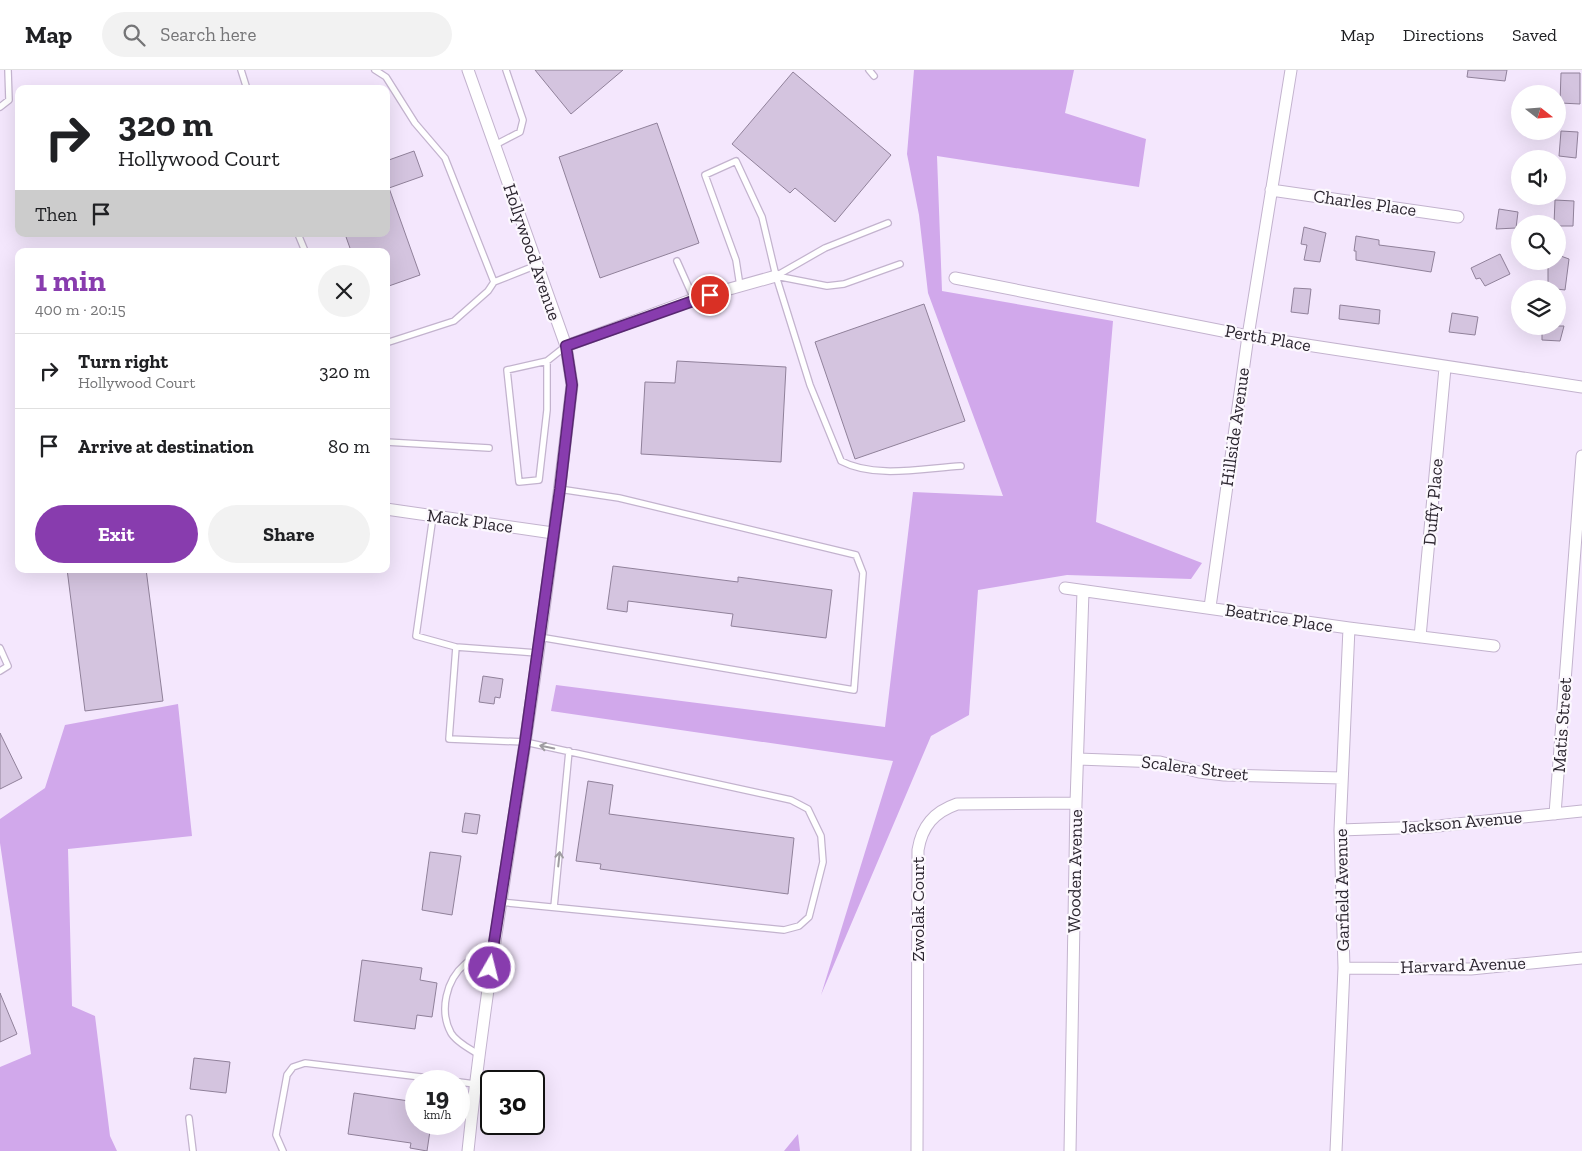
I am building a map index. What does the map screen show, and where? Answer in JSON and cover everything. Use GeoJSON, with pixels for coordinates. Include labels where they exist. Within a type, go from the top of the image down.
{"type":"FeatureCollection","features":[{"type":"Feature","properties":{"kind":"street","name":"Hollywood Avenue"},"geometry":{"type":"LineString","coordinates":[[468,70],[566,346],[572,385],[560,489],[525,742],[499,902],[478,1054],[468,1151]]}},
{"type":"Feature","properties":{"kind":"street","name":"Hillside Avenue"},"geometry":{"type":"LineString","coordinates":[[1210,607],[1248,336],[1291,70]]}},
{"type":"Feature","properties":{"kind":"street","name":"Charles Place"},"geometry":{"type":"LineString","coordinates":[[1271,190],[1458,217]]}},
{"type":"Feature","properties":{"kind":"street"},"geometry":{"type":"LineString","coordinates":[[566,346],[694,299],[776,276]]}},
{"type":"Feature","properties":{"kind":"street","name":"Perth Place"},"geometry":{"type":"LineString","coordinates":[[955,278],[1248,336],[1445,368],[1582,387]]}},
{"type":"Feature","properties":{"kind":"street","name":"Duffy Place"},"geometry":{"type":"LineString","coordinates":[[1420,637],[1445,368]]}},
{"type":"Feature","properties":{"kind":"street","name":"Matis Street"},"geometry":{"type":"LineString","coordinates":[[1555,814],[1582,456]]}},
{"type":"Feature","properties":{"kind":"street","name":"Mack Place"},"geometry":{"type":"LineString","coordinates":[[390,510],[553,533]]}},
{"type":"Feature","properties":{"kind":"street","name":"Beatrice Place"},"geometry":{"type":"LineString","coordinates":[[1065,588],[1349,628],[1494,646]]}},
{"type":"Feature","properties":{"kind":"street","name":"Wooden Avenue"},"geometry":{"type":"LineString","coordinates":[[1070,1151],[1076,803],[1083,592]]}},
{"type":"Feature","properties":{"kind":"street","name":"Garfield Avenue"},"geometry":{"type":"LineString","coordinates":[[1336,1151],[1344,968],[1340,830],[1349,628]]}},
{"type":"Feature","properties":{"kind":"street","name":"Scalera Street"},"geometry":{"type":"LineString","coordinates":[[1078,759],[1160,762],[1199,772],[1224,775],[1342,778]]}},
{"type":"Feature","properties":{"kind":"street","name":"Zwolak Court"},"geometry":{"type":"LineString","coordinates":[[917,1151],[918,850],[922,831],[931,818],[943,809],[957,804],[1076,803]]}},
{"type":"Feature","properties":{"kind":"street","name":"Jackson Avenue"},"geometry":{"type":"LineString","coordinates":[[1340,830],[1428,827],[1582,811]]}},
{"type":"Feature","properties":{"kind":"street","name":"Harvard Avenue"},"geometry":{"type":"LineString","coordinates":[[1344,968],[1471,969],[1582,958]]}},
{"type":"Feature","properties":{"kind":"lane"},"geometry":{"type":"LineString","coordinates":[[0,108],[9,100],[8,70]]}},
{"type":"Feature","properties":{"kind":"lane"},"geometry":{"type":"LineString","coordinates":[[241,70],[246,85]]}},
{"type":"Feature","properties":{"kind":"lane"},"geometry":{"type":"LineString","coordinates":[[376,70],[386,77],[416,123],[445,158],[494,282]]}},
{"type":"Feature","properties":{"kind":"lane"},"geometry":{"type":"LineString","coordinates":[[495,145],[520,132],[523,126],[523,120],[506,70]]}},
{"type":"Feature","properties":{"kind":"lane"},"geometry":{"type":"LineString","coordinates":[[869,70],[874,76]]}},
{"type":"Feature","properties":{"kind":"lane"},"geometry":{"type":"LineString","coordinates":[[740,286],[736,260],[705,175],[736,161],[762,217],[776,276],[810,385],[841,461],[850,466],[880,470],[961,466]]}},
{"type":"Feature","properties":{"kind":"lane"},"geometry":{"type":"LineString","coordinates":[[776,276],[824,248],[888,222]]}},
{"type":"Feature","properties":{"kind":"lane"},"geometry":{"type":"LineString","coordinates":[[677,261],[694,299]]}},
{"type":"Feature","properties":{"kind":"lane"},"geometry":{"type":"LineString","coordinates":[[776,276],[827,286],[844,284],[900,264]]}},
{"type":"Feature","properties":{"kind":"lane"},"geometry":{"type":"LineString","coordinates":[[390,342],[454,321],[488,291],[494,282],[537,265]]}},
{"type":"Feature","properties":{"kind":"lane"},"geometry":{"type":"LineString","coordinates":[[547,361],[547,410],[539,480],[519,482],[507,370],[547,361],[566,346]]}},
{"type":"Feature","properties":{"kind":"lane"},"geometry":{"type":"LineString","coordinates":[[390,442],[489,448]]}},
{"type":"Feature","properties":{"kind":"lane"},"geometry":{"type":"LineString","coordinates":[[539,637],[854,690],[863,573],[856,555],[732,527],[619,498],[560,489]]}},
{"type":"Feature","properties":{"kind":"lane"},"geometry":{"type":"LineString","coordinates":[[433,516],[416,636],[456,648],[536,653]]}},
{"type":"Feature","properties":{"kind":"lane"},"geometry":{"type":"LineString","coordinates":[[0,648],[8,666],[0,671]]}},
{"type":"Feature","properties":{"kind":"lane"},"geometry":{"type":"LineString","coordinates":[[456,648],[449,739],[525,742],[791,800],[808,809],[821,836],[823,862],[809,917],[799,926],[784,930],[499,902]]}},
{"type":"Feature","properties":{"kind":"lane"},"geometry":{"type":"LineString","coordinates":[[554,907],[569,751]]}},
{"type":"Feature","properties":{"kind":"lane"},"geometry":{"type":"LineString","coordinates":[[478,1054],[451,1034],[446,1014],[445,997],[451,982],[464,965],[493,950]]}},
{"type":"Feature","properties":{"kind":"lane"},"geometry":{"type":"LineString","coordinates":[[283,1151],[279,1146],[276,1136],[286,1075],[293,1067],[305,1063],[405,1075]]}},
{"type":"Feature","properties":{"kind":"lane"},"geometry":{"type":"LineString","coordinates":[[470,1083],[475,1084]]}},
{"type":"Feature","properties":{"kind":"lane"},"geometry":{"type":"LineString","coordinates":[[189,1118],[193,1151]]}},
{"type":"Feature","properties":{"kind":"shaded area"},"geometry":{"type":"Polygon","coordinates":[[[914,70],[1074,70],[1065,113],[1146,139],[1139,187],[937,156],[942,291],[1113,321],[1096,522],[1202,563],[1191,579],[1067,575],[978,590],[969,715],[931,736],[821,995],[893,761],[551,711],[556,685],[885,727],[913,492],[1003,496],[928,293],[919,215],[907,154],[914,70]]]}},
{"type":"Feature","properties":{"kind":"shaded area"},"geometry":{"type":"Polygon","coordinates":[[[178,704],[192,836],[68,849],[72,1006],[95,1016],[110,1136],[117,1151],[0,1151],[0,1067],[31,1054],[0,843],[0,819],[45,788],[65,725],[178,704]]]}},
{"type":"Feature","properties":{"kind":"shaded area"},"geometry":{"type":"Polygon","coordinates":[[[798,1134],[800,1151],[784,1151],[798,1134]]]}},
{"type":"Feature","properties":{"kind":"building"},"geometry":{"type":"Polygon","coordinates":[[[535,70],[623,70],[571,114],[535,70]]]}},
{"type":"Feature","properties":{"kind":"building"},"geometry":{"type":"Polygon","coordinates":[[[1468,70],[1507,70],[1505,81],[1467,77],[1468,70]]]}},
{"type":"Feature","properties":{"kind":"building"},"geometry":{"type":"Polygon","coordinates":[[[793,72],[891,155],[835,222],[795,188],[790,193],[732,144],[793,72]]]}},
{"type":"Feature","properties":{"kind":"building"},"geometry":{"type":"Polygon","coordinates":[[[1561,73],[1580,73],[1580,104],[1566,103],[1566,85],[1561,85],[1561,73]]]}},
{"type":"Feature","properties":{"kind":"building"},"geometry":{"type":"Polygon","coordinates":[[[657,123],[699,243],[600,278],[559,157],[657,123]]]}},
{"type":"Feature","properties":{"kind":"building"},"geometry":{"type":"Polygon","coordinates":[[[1566,131],[1578,132],[1576,158],[1566,157],[1566,150],[1559,150],[1560,140],[1566,140],[1566,131]]]}},
{"type":"Feature","properties":{"kind":"building"},"geometry":{"type":"Polygon","coordinates":[[[414,151],[423,176],[390,188],[390,160],[414,151]]]}},
{"type":"Feature","properties":{"kind":"building"},"geometry":{"type":"Polygon","coordinates":[[[390,191],[420,275],[390,286],[390,248],[350,248],[346,237],[390,237],[390,191]]]}},
{"type":"Feature","properties":{"kind":"building"},"geometry":{"type":"Polygon","coordinates":[[[1566,201],[1574,201],[1573,226],[1566,226],[1566,215],[1554,215],[1555,205],[1566,205],[1566,201]]]}},
{"type":"Feature","properties":{"kind":"building"},"geometry":{"type":"Polygon","coordinates":[[[1499,209],[1518,212],[1518,215],[1511,215],[1511,228],[1496,229],[1499,209]]]}},
{"type":"Feature","properties":{"kind":"building"},"geometry":{"type":"Polygon","coordinates":[[[1304,227],[1326,233],[1320,262],[1304,260],[1307,245],[1301,244],[1304,227]]]}},
{"type":"Feature","properties":{"kind":"building"},"geometry":{"type":"Polygon","coordinates":[[[1356,236],[1379,240],[1379,245],[1435,252],[1431,272],[1356,260],[1356,251],[1354,251],[1356,236]]]}},
{"type":"Feature","properties":{"kind":"building"},"geometry":{"type":"Polygon","coordinates":[[[1500,254],[1510,274],[1485,286],[1480,278],[1476,279],[1471,268],[1500,254]]]}},
{"type":"Feature","properties":{"kind":"building"},"geometry":{"type":"Polygon","coordinates":[[[1566,258],[1569,259],[1566,282],[1566,280],[1548,280],[1548,270],[1566,270],[1566,258]]]}},
{"type":"Feature","properties":{"kind":"building"},"geometry":{"type":"Polygon","coordinates":[[[1294,288],[1311,289],[1308,314],[1291,312],[1294,288]]]}},
{"type":"Feature","properties":{"kind":"building"},"geometry":{"type":"Polygon","coordinates":[[[924,304],[965,421],[855,459],[815,342],[924,304]]]}},
{"type":"Feature","properties":{"kind":"building"},"geometry":{"type":"Polygon","coordinates":[[[1340,305],[1380,310],[1379,324],[1339,319],[1340,305]]]}},
{"type":"Feature","properties":{"kind":"building"},"geometry":{"type":"Polygon","coordinates":[[[1452,313],[1478,317],[1475,335],[1449,332],[1452,313]]]}},
{"type":"Feature","properties":{"kind":"building"},"geometry":{"type":"Polygon","coordinates":[[[1542,335],[1562,335],[1560,341],[1542,340],[1542,335]]]}},
{"type":"Feature","properties":{"kind":"building"},"geometry":{"type":"Polygon","coordinates":[[[677,361],[786,367],[781,462],[641,454],[645,382],[675,383],[677,361]]]}},
{"type":"Feature","properties":{"kind":"building"},"geometry":{"type":"Polygon","coordinates":[[[613,566],[738,582],[738,577],[832,590],[826,638],[731,626],[733,614],[628,601],[627,612],[607,609],[613,566]]]}},
{"type":"Feature","properties":{"kind":"building"},"geometry":{"type":"Polygon","coordinates":[[[68,573],[147,573],[163,701],[85,711],[68,573]]]}},
{"type":"Feature","properties":{"kind":"building"},"geometry":{"type":"Polygon","coordinates":[[[483,676],[503,679],[500,698],[495,697],[494,704],[479,702],[483,676]]]}},
{"type":"Feature","properties":{"kind":"building"},"geometry":{"type":"Polygon","coordinates":[[[0,733],[22,778],[0,789],[0,733]]]}},
{"type":"Feature","properties":{"kind":"building"},"geometry":{"type":"Polygon","coordinates":[[[588,781],[613,785],[609,814],[794,838],[788,894],[600,869],[601,864],[576,861],[588,781]]]}},
{"type":"Feature","properties":{"kind":"building"},"geometry":{"type":"Polygon","coordinates":[[[465,813],[480,815],[477,834],[462,832],[465,813]]]}},
{"type":"Feature","properties":{"kind":"building"},"geometry":{"type":"Polygon","coordinates":[[[430,852],[461,856],[452,915],[422,910],[430,852]]]}},
{"type":"Feature","properties":{"kind":"building"},"geometry":{"type":"Polygon","coordinates":[[[362,960],[422,968],[420,980],[437,983],[432,1017],[417,1015],[415,1029],[354,1021],[362,960]]]}},
{"type":"Feature","properties":{"kind":"building"},"geometry":{"type":"Polygon","coordinates":[[[0,993],[17,1034],[0,1042],[0,993]]]}},
{"type":"Feature","properties":{"kind":"building"},"geometry":{"type":"Polygon","coordinates":[[[194,1058],[230,1062],[226,1093],[190,1089],[194,1058]]]}},
{"type":"Feature","properties":{"kind":"building"},"geometry":{"type":"Polygon","coordinates":[[[354,1093],[405,1100],[405,1135],[429,1135],[427,1151],[410,1148],[411,1143],[348,1134],[354,1093]]]}},
{"type":"Feature","properties":{"kind":"route"},"geometry":{"type":"LineString","coordinates":[[490,968],[525,742],[560,489],[572,385],[566,346],[694,299],[710,295]]}}]}
